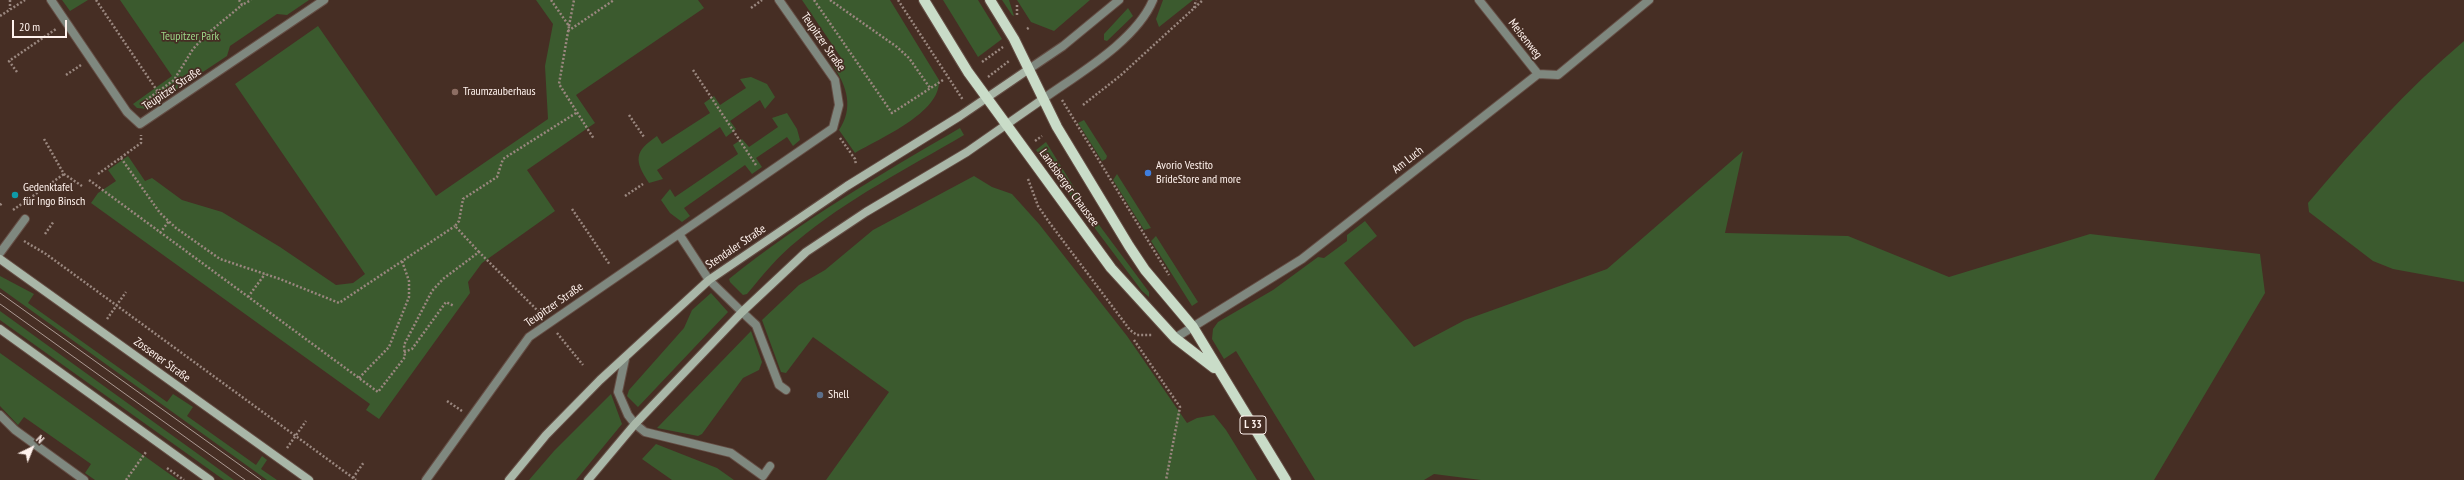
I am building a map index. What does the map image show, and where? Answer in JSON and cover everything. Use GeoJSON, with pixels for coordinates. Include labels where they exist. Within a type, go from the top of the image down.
{"type":"FeatureCollection","features":[{"type":"Feature","properties":{"kind":"main road","name":"Landsberger Chaussee"},"geometry":{"type":"LineString","coordinates":[[924,0],[987,98],[1111,268],[1175,338],[1218,370]]}},
{"type":"Feature","properties":{"kind":"main road","name":"Landsberger Chaussee"},"geometry":{"type":"LineString","coordinates":[[990,0],[1014,39],[1057,127],[1145,270],[1193,327],[1286,480]]}},
{"type":"Feature","properties":{"kind":"main road","name":"Stendaler Straße"},"geometry":{"type":"LineString","coordinates":[[509,480],[546,435],[600,380],[625,359],[709,280],[847,186],[971,109],[1029,69]]}},
{"type":"Feature","properties":{"kind":"main road"},"geometry":{"type":"LineString","coordinates":[[588,480],[635,424],[742,312],[806,252],[866,212],[967,152],[1043,99]]}},
{"type":"Feature","properties":{"kind":"main road","name":"Zossener Straße"},"geometry":{"type":"LineString","coordinates":[[0,259],[310,480]]}},
{"type":"Feature","properties":{"kind":"main road"},"geometry":{"type":"LineString","coordinates":[[0,329],[210,480]]}},
{"type":"Feature","properties":{"kind":"street","name":"Teupitzer Straße"},"geometry":{"type":"LineString","coordinates":[[51,0],[127,112],[140,124],[324,0]]}},
{"type":"Feature","properties":{"kind":"street","name":"Teupitzer Straße"},"geometry":{"type":"LineString","coordinates":[[426,480],[529,337],[833,128],[839,105],[835,80],[779,0]]}},
{"type":"Feature","properties":{"kind":"street"},"geometry":{"type":"LineString","coordinates":[[1106,11],[1110,0]]}},
{"type":"Feature","properties":{"kind":"street"},"geometry":{"type":"LineString","coordinates":[[1029,69],[1063,46],[1119,0]]}},
{"type":"Feature","properties":{"kind":"street"},"geometry":{"type":"LineString","coordinates":[[1043,99],[1078,75],[1133,30],[1147,14],[1153,0]]}},
{"type":"Feature","properties":{"kind":"street","name":"Meisenweg"},"geometry":{"type":"LineString","coordinates":[[1479,0],[1538,74]]}},
{"type":"Feature","properties":{"kind":"street"},"geometry":{"type":"LineString","coordinates":[[1538,74],[1558,74],[1650,0]]}},
{"type":"Feature","properties":{"kind":"street","name":"Am Luch"},"geometry":{"type":"LineString","coordinates":[[1175,338],[1302,259],[1538,74]]}},
{"type":"Feature","properties":{"kind":"street"},"geometry":{"type":"LineString","coordinates":[[0,253],[25,219]]}},
{"type":"Feature","properties":{"kind":"street"},"geometry":{"type":"LineString","coordinates":[[679,234],[709,280],[756,325],[779,385],[786,390]]}},
{"type":"Feature","properties":{"kind":"street"},"geometry":{"type":"LineString","coordinates":[[625,359],[618,392],[628,415],[635,424],[645,432],[731,453],[763,476],[770,466]]}},
{"type":"Feature","properties":{"kind":"street"},"geometry":{"type":"LineString","coordinates":[[0,415],[15,430],[84,480]]}},
{"type":"Feature","properties":{"kind":"path"},"geometry":{"type":"LineString","coordinates":[[10,0],[10,9]]}},
{"type":"Feature","properties":{"kind":"path"},"geometry":{"type":"LineString","coordinates":[[0,16],[25,0]]}},
{"type":"Feature","properties":{"kind":"path"},"geometry":{"type":"LineString","coordinates":[[96,0],[158,92]]}},
{"type":"Feature","properties":{"kind":"path"},"geometry":{"type":"LineString","coordinates":[[240,0],[242,5]]}},
{"type":"Feature","properties":{"kind":"path"},"geometry":{"type":"LineString","coordinates":[[98,174],[141,143],[140,124],[142,103],[174,80],[193,49],[207,34],[242,5],[251,0]]}},
{"type":"Feature","properties":{"kind":"path"},"geometry":{"type":"LineString","coordinates":[[551,0],[569,26]]}},
{"type":"Feature","properties":{"kind":"path"},"geometry":{"type":"LineString","coordinates":[[574,0],[559,84],[576,113],[594,139]]}},
{"type":"Feature","properties":{"kind":"path"},"geometry":{"type":"LineString","coordinates":[[568,32],[614,0]]}},
{"type":"Feature","properties":{"kind":"path"},"geometry":{"type":"LineString","coordinates":[[751,8],[762,0]]}},
{"type":"Feature","properties":{"kind":"path"},"geometry":{"type":"LineString","coordinates":[[814,0],[892,113],[943,80]]}},
{"type":"Feature","properties":{"kind":"path"},"geometry":{"type":"LineString","coordinates":[[830,0],[897,46],[909,58],[930,88]]}},
{"type":"Feature","properties":{"kind":"path"},"geometry":{"type":"LineString","coordinates":[[898,0],[915,29],[971,109]]}},
{"type":"Feature","properties":{"kind":"path"},"geometry":{"type":"LineString","coordinates":[[1194,9],[1196,0]]}},
{"type":"Feature","properties":{"kind":"path"},"geometry":{"type":"LineString","coordinates":[[1083,105],[1121,75],[1203,0]]}},
{"type":"Feature","properties":{"kind":"path"},"geometry":{"type":"LineString","coordinates":[[17,72],[8,60],[66,22]]}},
{"type":"Feature","properties":{"kind":"path"},"geometry":{"type":"LineString","coordinates":[[982,62],[1005,45]]}},
{"type":"Feature","properties":{"kind":"path"},"geometry":{"type":"LineString","coordinates":[[66,75],[90,59]]}},
{"type":"Feature","properties":{"kind":"path"},"geometry":{"type":"LineString","coordinates":[[693,70],[763,176]]}},
{"type":"Feature","properties":{"kind":"path"},"geometry":{"type":"LineString","coordinates":[[121,158],[160,213],[220,259],[265,274],[339,303],[455,226],[459,221],[463,199],[497,177],[503,160],[576,113]]}},
{"type":"Feature","properties":{"kind":"path"},"geometry":{"type":"LineString","coordinates":[[629,115],[644,137]]}},
{"type":"Feature","properties":{"kind":"path"},"geometry":{"type":"LineString","coordinates":[[1079,128],[1170,276]]}},
{"type":"Feature","properties":{"kind":"path"},"geometry":{"type":"LineString","coordinates":[[837,133],[855,159],[855,166]]}},
{"type":"Feature","properties":{"kind":"path"},"geometry":{"type":"LineString","coordinates":[[44,139],[64,174],[82,186]]}},
{"type":"Feature","properties":{"kind":"path"},"geometry":{"type":"LineString","coordinates":[[13,210],[64,174]]}},
{"type":"Feature","properties":{"kind":"path"},"geometry":{"type":"LineString","coordinates":[[1026,177],[1032,193],[1046,217],[1130,330],[1137,335],[1158,334],[1175,338]]}},
{"type":"Feature","properties":{"kind":"path"},"geometry":{"type":"LineString","coordinates":[[88,180],[378,392],[405,357],[404,346],[432,291],[443,278],[479,252]]}},
{"type":"Feature","properties":{"kind":"path"},"geometry":{"type":"LineString","coordinates":[[625,196],[643,184]]}},
{"type":"Feature","properties":{"kind":"path"},"geometry":{"type":"LineString","coordinates":[[572,209],[617,276]]}},
{"type":"Feature","properties":{"kind":"path"},"geometry":{"type":"LineString","coordinates":[[44,234],[54,221]]}},
{"type":"Feature","properties":{"kind":"path"},"geometry":{"type":"LineString","coordinates":[[160,233],[169,221]]}},
{"type":"Feature","properties":{"kind":"path"},"geometry":{"type":"LineString","coordinates":[[455,226],[479,252],[520,291],[542,316]]}},
{"type":"Feature","properties":{"kind":"path"},"geometry":{"type":"LineString","coordinates":[[13,234],[46,254],[297,435],[356,480]]}},
{"type":"Feature","properties":{"kind":"path"},"geometry":{"type":"LineString","coordinates":[[359,378],[389,347],[409,297],[409,281],[402,261]]}},
{"type":"Feature","properties":{"kind":"path"},"geometry":{"type":"LineString","coordinates":[[248,297],[265,274]]}},
{"type":"Feature","properties":{"kind":"path"},"geometry":{"type":"LineString","coordinates":[[100,330],[126,292]]}},
{"type":"Feature","properties":{"kind":"path"},"geometry":{"type":"LineString","coordinates":[[404,352],[412,349],[446,302],[454,306]]}},
{"type":"Feature","properties":{"kind":"path"},"geometry":{"type":"LineString","coordinates":[[554,329],[583,365]]}},
{"type":"Feature","properties":{"kind":"path"},"geometry":{"type":"LineString","coordinates":[[1134,340],[1180,406],[1166,480]]}},
{"type":"Feature","properties":{"kind":"path"},"geometry":{"type":"LineString","coordinates":[[280,458],[306,420]]}},
{"type":"Feature","properties":{"kind":"path"},"geometry":{"type":"LineString","coordinates":[[126,480],[146,452]]}},
{"type":"Feature","properties":{"kind":"path"},"geometry":{"type":"LineString","coordinates":[[353,478],[364,462]]}},
{"type":"Feature","properties":{"kind":"green space"},"geometry":{"type":"Polygon","coordinates":[[[62,0],[88,0],[70,11],[62,0]]]}},
{"type":"Feature","properties":{"kind":"green space","name":"Teupitzer Park"},"geometry":{"type":"Polygon","coordinates":[[[120,0],[309,0],[287,15],[277,14],[230,46],[227,56],[147,109],[137,108],[133,104],[172,76],[120,0]]]}},
{"type":"Feature","properties":{"kind":"green space"},"geometry":{"type":"Polygon","coordinates":[[[536,0],[698,0],[704,8],[576,95],[595,123],[527,170],[555,211],[482,263],[468,282],[470,293],[379,419],[366,410],[370,404],[91,203],[98,193],[116,181],[108,170],[128,156],[145,181],[152,178],[182,200],[222,212],[280,247],[336,285],[353,283],[365,274],[235,84],[318,26],[436,196],[548,119],[545,66],[553,24],[536,0]]]}},
{"type":"Feature","properties":{"kind":"green space"},"geometry":{"type":"Polygon","coordinates":[[[802,0],[890,0],[939,80],[937,92],[930,103],[920,114],[907,123],[855,153],[839,130],[844,122],[846,114],[847,97],[842,81],[833,66],[842,59],[802,0]]]}},
{"type":"Feature","properties":{"kind":"green space"},"geometry":{"type":"Polygon","coordinates":[[[943,0],[978,0],[1002,39],[978,57],[943,0]]]}},
{"type":"Feature","properties":{"kind":"green space"},"geometry":{"type":"Polygon","coordinates":[[[1002,0],[1009,0],[1014,16],[1012,15],[1002,0]]]}},
{"type":"Feature","properties":{"kind":"green space"},"geometry":{"type":"Polygon","coordinates":[[[1017,0],[1090,0],[1054,31],[1031,22],[1017,0]]]}},
{"type":"Feature","properties":{"kind":"green space"},"geometry":{"type":"Polygon","coordinates":[[[1163,0],[1193,0],[1159,27],[1156,19],[1163,0]]]}},
{"type":"Feature","properties":{"kind":"green space"},"geometry":{"type":"Polygon","coordinates":[[[1128,8],[1133,16],[1107,41],[1104,40],[1104,34],[1128,8]]]}},
{"type":"Feature","properties":{"kind":"green space"},"geometry":{"type":"Polygon","coordinates":[[[2464,41],[2464,282],[2393,269],[2373,261],[2309,212],[2308,203],[2402,98],[2464,41]]]}},
{"type":"Feature","properties":{"kind":"green space"},"geometry":{"type":"Polygon","coordinates":[[[751,77],[767,84],[775,97],[765,109],[760,100],[730,121],[736,129],[726,137],[720,127],[657,170],[663,179],[649,183],[639,162],[640,152],[644,147],[657,136],[662,144],[710,113],[704,103],[714,96],[720,105],[746,88],[740,79],[751,77]]]}},
{"type":"Feature","properties":{"kind":"green space"},"geometry":{"type":"Polygon","coordinates":[[[787,113],[797,129],[800,140],[793,146],[787,137],[756,158],[762,167],[752,174],[745,165],[684,208],[690,216],[682,222],[670,213],[661,200],[670,189],[675,197],[738,154],[733,145],[742,139],[749,147],[778,127],[772,118],[787,113]]]}},
{"type":"Feature","properties":{"kind":"green space"},"geometry":{"type":"Polygon","coordinates":[[[1084,120],[1107,156],[1106,159],[1102,161],[1078,123],[1084,120]]]}},
{"type":"Feature","properties":{"kind":"green space"},"geometry":{"type":"Polygon","coordinates":[[[960,128],[964,135],[878,185],[836,211],[816,226],[783,253],[747,294],[743,295],[730,282],[729,279],[784,237],[871,181],[960,128]]]}},
{"type":"Feature","properties":{"kind":"green space"},"geometry":{"type":"Polygon","coordinates":[[[1046,142],[1088,210],[1149,292],[1149,297],[1142,291],[1036,150],[1046,142]]]}},
{"type":"Feature","properties":{"kind":"green space"},"geometry":{"type":"Polygon","coordinates":[[[1743,151],[1725,233],[1848,236],[1949,277],[2090,234],[2260,254],[2265,293],[2154,480],[1481,480],[1434,474],[1424,480],[1315,480],[1236,351],[1224,359],[1212,339],[1213,329],[1218,322],[1273,290],[1318,257],[1324,258],[1347,241],[1347,235],[1365,221],[1377,236],[1344,263],[1414,347],[1465,320],[1607,269],[1743,151]]]}},
{"type":"Feature","properties":{"kind":"green space"},"geometry":{"type":"Polygon","coordinates":[[[1117,174],[1151,228],[1144,230],[1113,180],[1117,174]]]}},
{"type":"Feature","properties":{"kind":"green space"},"geometry":{"type":"Polygon","coordinates":[[[974,176],[992,187],[1012,194],[1039,224],[1127,336],[1187,423],[1197,418],[1214,415],[1226,430],[1257,480],[826,480],[889,392],[813,337],[786,373],[781,372],[762,320],[799,285],[825,270],[873,230],[974,176]]]}},
{"type":"Feature","properties":{"kind":"green space"},"geometry":{"type":"Polygon","coordinates":[[[1156,236],[1198,302],[1192,306],[1151,241],[1156,236]]]}},
{"type":"Feature","properties":{"kind":"green space"},"geometry":{"type":"Polygon","coordinates":[[[0,276],[34,294],[28,303],[167,402],[173,394],[193,407],[187,416],[256,465],[262,456],[267,460],[261,469],[277,480],[267,480],[0,288],[0,276]]]}},
{"type":"Feature","properties":{"kind":"green space"},"geometry":{"type":"Polygon","coordinates":[[[711,293],[728,312],[638,407],[627,396],[629,390],[684,328],[692,310],[711,293]]]}},
{"type":"Feature","properties":{"kind":"green space"},"geometry":{"type":"Polygon","coordinates":[[[0,311],[234,480],[224,480],[0,320],[0,311]]]}},
{"type":"Feature","properties":{"kind":"green space"},"geometry":{"type":"Polygon","coordinates":[[[751,331],[762,362],[759,370],[743,378],[702,434],[698,436],[657,428],[751,331]]]}},
{"type":"Feature","properties":{"kind":"green space"},"geometry":{"type":"Polygon","coordinates":[[[0,353],[178,480],[95,480],[85,473],[91,464],[24,417],[18,425],[0,406],[0,353]]]}},
{"type":"Feature","properties":{"kind":"green space"},"geometry":{"type":"Polygon","coordinates":[[[611,394],[622,424],[576,480],[529,480],[554,451],[611,394]]]}},
{"type":"Feature","properties":{"kind":"green space"},"geometry":{"type":"Polygon","coordinates":[[[656,444],[717,468],[734,480],[672,480],[642,459],[656,444]]]}},
{"type":"Feature","properties":{"kind":"tram line"},"geometry":{"type":"LineString","coordinates":[[0,293],[261,480]]}},
{"type":"Feature","properties":{"kind":"tram line"},"geometry":{"type":"LineString","coordinates":[[0,304],[245,480]]}},
{"type":"Feature","properties":{"kind":"place","name":"Traumzauberhaus"},"geometry":{"type":"Point","coordinates":[455,92]}},
{"type":"Feature","properties":{"kind":"place","name":"Avorio Vestito BrideStore and more"},"geometry":{"type":"Point","coordinates":[1148,173]}},
{"type":"Feature","properties":{"kind":"place","name":"Gedenktafel für Ingo Binsch"},"geometry":{"type":"Point","coordinates":[15,195]}},
{"type":"Feature","properties":{"kind":"place","name":"Shell"},"geometry":{"type":"Point","coordinates":[820,395]}}]}
